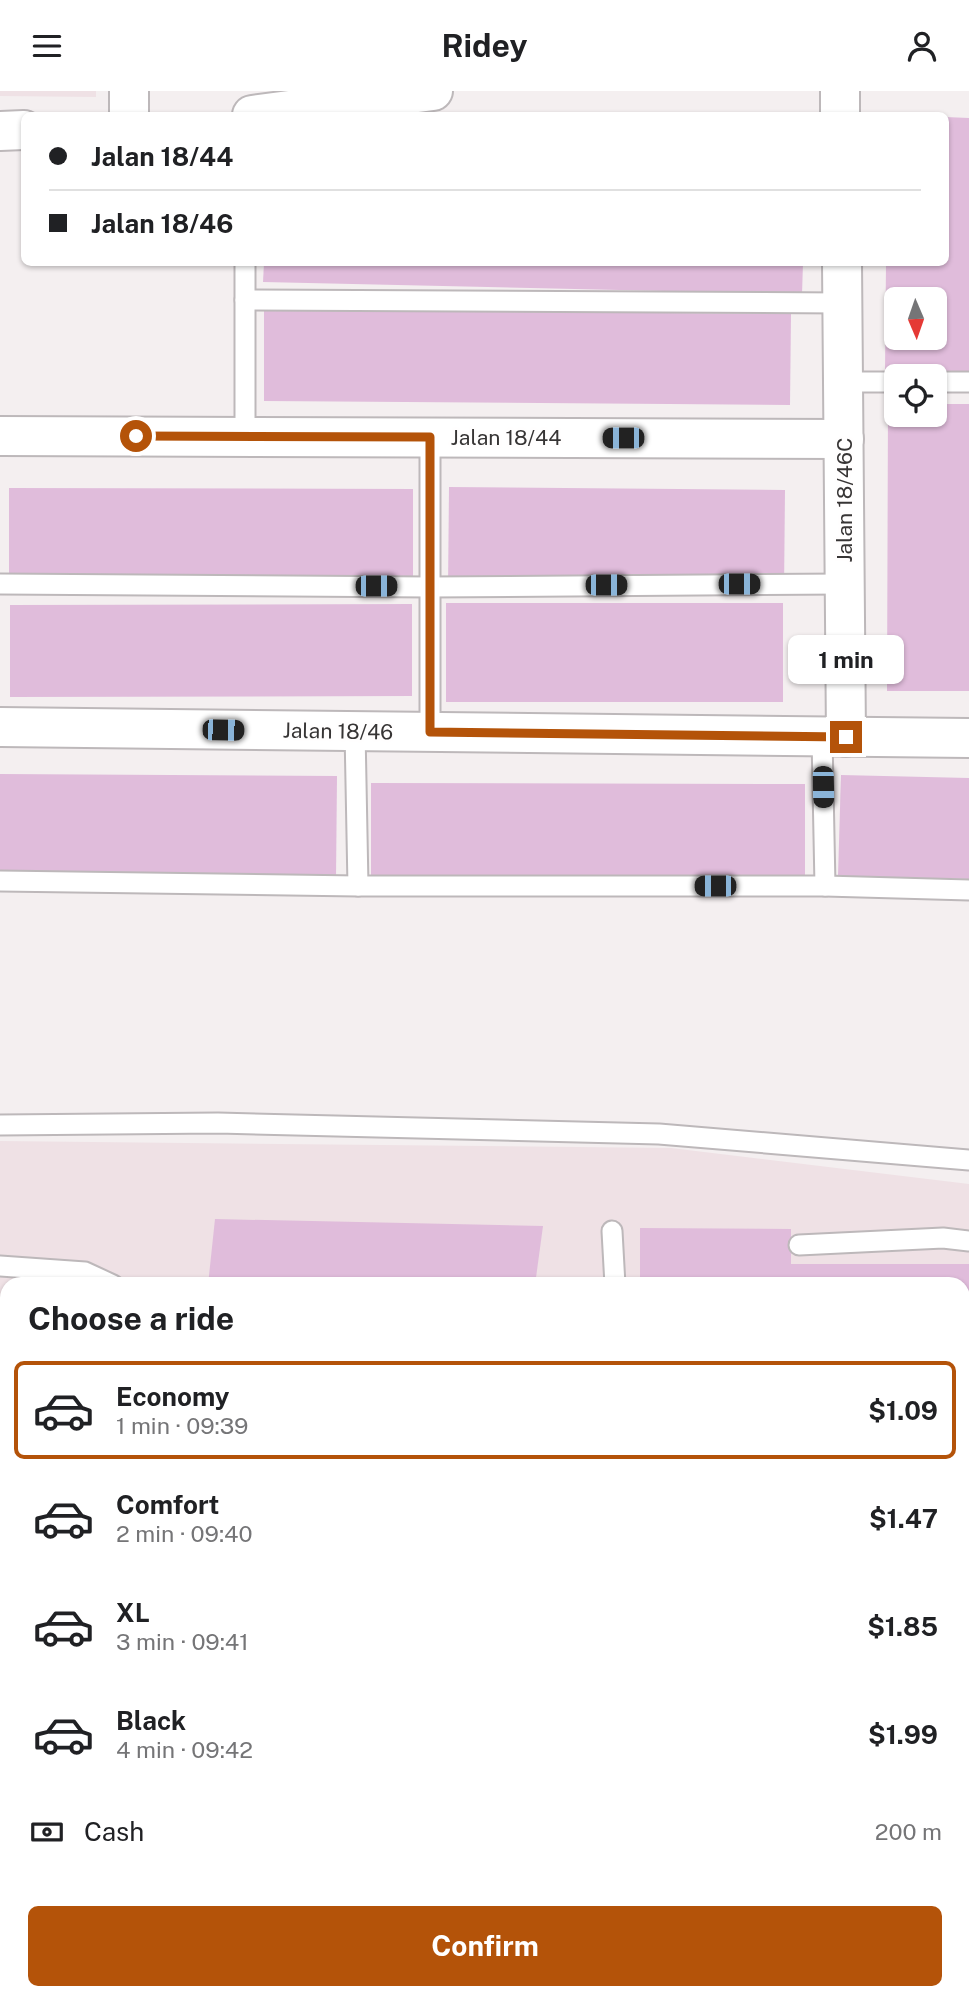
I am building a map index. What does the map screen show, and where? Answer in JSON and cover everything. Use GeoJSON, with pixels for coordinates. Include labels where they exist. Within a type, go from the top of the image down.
{"type":"FeatureCollection","features":[{"type":"Feature","properties":{"kind":"street"},"geometry":{"type":"LineString","coordinates":[[129,91],[129,112]]}},
{"type":"Feature","properties":{"kind":"street"},"geometry":{"type":"LineString","coordinates":[[276,112],[433,91]]}},
{"type":"Feature","properties":{"kind":"street"},"geometry":{"type":"LineString","coordinates":[[840,91],[841,112]]}},
{"type":"Feature","properties":{"kind":"street"},"geometry":{"type":"LineString","coordinates":[[0,131],[21,130]]}},
{"type":"Feature","properties":{"kind":"street","name":"Jalan 18/46C"},"geometry":{"type":"LineString","coordinates":[[834,737],[845,583],[842,266]]}},
{"type":"Feature","properties":{"kind":"street","name":"Jalan 18/44"},"geometry":{"type":"LineString","coordinates":[[0,436],[844,439]]}},
{"type":"Feature","properties":{"kind":"street","name":"Jalan 18/46"},"geometry":{"type":"LineString","coordinates":[[0,727],[969,738]]}},
{"type":"Feature","properties":{"kind":"lane"},"geometry":{"type":"LineString","coordinates":[[244,437],[245,266]]}},
{"type":"Feature","properties":{"kind":"lane"},"geometry":{"type":"LineString","coordinates":[[245,300],[842,303]]}},
{"type":"Feature","properties":{"kind":"lane"},"geometry":{"type":"LineString","coordinates":[[843,382],[884,382]]}},
{"type":"Feature","properties":{"kind":"lane"},"geometry":{"type":"LineString","coordinates":[[947,382],[969,382]]}},
{"type":"Feature","properties":{"kind":"lane"},"geometry":{"type":"LineString","coordinates":[[430,437],[430,732]]}},
{"type":"Feature","properties":{"kind":"lane"},"geometry":{"type":"LineString","coordinates":[[0,584],[430,587],[845,583]]}},
{"type":"Feature","properties":{"kind":"lane"},"geometry":{"type":"LineString","coordinates":[[355,731],[358,886]]}},
{"type":"Feature","properties":{"kind":"lane"},"geometry":{"type":"LineString","coordinates":[[825,886],[834,737]]}},
{"type":"Feature","properties":{"kind":"lane"},"geometry":{"type":"LineString","coordinates":[[0,881],[358,886],[825,886],[969,890]]}},
{"type":"Feature","properties":{"kind":"lane"},"geometry":{"type":"LineString","coordinates":[[0,1125],[218,1123],[659,1134],[969,1160]]}},
{"type":"Feature","properties":{"kind":"lane"},"geometry":{"type":"LineString","coordinates":[[612,1231],[615,1277]]}},
{"type":"Feature","properties":{"kind":"lane"},"geometry":{"type":"LineString","coordinates":[[799,1245],[943,1238],[969,1241]]}},
{"type":"Feature","properties":{"kind":"lane"},"geometry":{"type":"LineString","coordinates":[[0,1266],[85,1272],[96,1277]]}},
{"type":"Feature","properties":{"kind":"shaded area"},"geometry":{"type":"Polygon","coordinates":[[[0,91],[96,91],[96,97],[0,96],[0,91]]]}},
{"type":"Feature","properties":{"kind":"shaded area"},"geometry":{"type":"Polygon","coordinates":[[[0,1141],[671,1148],[969,1184],[969,1277],[0,1277],[0,1141]]]}},
{"type":"Feature","properties":{"kind":"building"},"geometry":{"type":"Polygon","coordinates":[[[949,117],[969,118],[969,374],[947,373],[947,364],[885,364],[885,350],[947,350],[947,287],[886,287],[886,266],[949,266],[949,117]]]}},
{"type":"Feature","properties":{"kind":"building"},"geometry":{"type":"Polygon","coordinates":[[[264,266],[803,266],[802,294],[263,282],[264,266]]]}},
{"type":"Feature","properties":{"kind":"building"},"geometry":{"type":"Polygon","coordinates":[[[264,310],[791,314],[790,405],[264,401],[264,310]]]}},
{"type":"Feature","properties":{"kind":"building"},"geometry":{"type":"Polygon","coordinates":[[[947,404],[969,404],[969,691],[887,691],[888,427],[947,427],[947,404]]]}},
{"type":"Feature","properties":{"kind":"building"},"geometry":{"type":"Polygon","coordinates":[[[449,487],[785,490],[784,592],[448,590],[449,487]]]}},
{"type":"Feature","properties":{"kind":"building"},"geometry":{"type":"Polygon","coordinates":[[[9,488],[413,489],[413,580],[9,579],[9,488]]]}},
{"type":"Feature","properties":{"kind":"building"},"geometry":{"type":"Polygon","coordinates":[[[446,603],[783,603],[783,702],[446,702],[446,603]]]}},
{"type":"Feature","properties":{"kind":"building"},"geometry":{"type":"Polygon","coordinates":[[[412,604],[412,696],[10,697],[10,605],[412,604]]]}},
{"type":"Feature","properties":{"kind":"building"},"geometry":{"type":"Polygon","coordinates":[[[0,774],[337,776],[336,879],[0,876],[0,774]]]}},
{"type":"Feature","properties":{"kind":"building"},"geometry":{"type":"Polygon","coordinates":[[[841,775],[969,778],[969,879],[838,876],[841,775]]]}},
{"type":"Feature","properties":{"kind":"building"},"geometry":{"type":"Polygon","coordinates":[[[371,783],[805,784],[805,883],[371,882],[371,783]]]}},
{"type":"Feature","properties":{"kind":"building"},"geometry":{"type":"Polygon","coordinates":[[[215,1219],[543,1226],[536,1277],[209,1277],[215,1219]]]}},
{"type":"Feature","properties":{"kind":"building"},"geometry":{"type":"Polygon","coordinates":[[[640,1228],[791,1229],[791,1264],[969,1264],[969,1277],[640,1277],[640,1228]]]}},
{"type":"Feature","properties":{"kind":"route"},"geometry":{"type":"LineString","coordinates":[[136,436],[430,437],[430,732],[846,737]]}}]}
